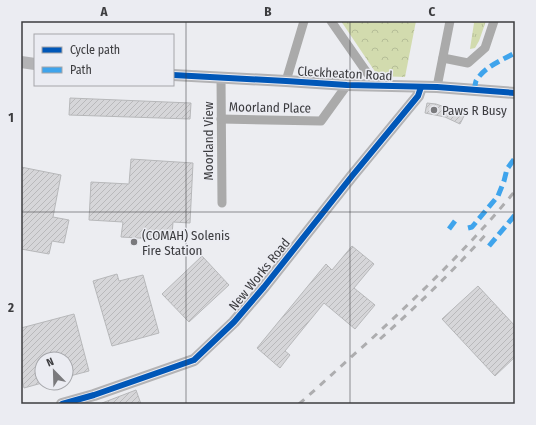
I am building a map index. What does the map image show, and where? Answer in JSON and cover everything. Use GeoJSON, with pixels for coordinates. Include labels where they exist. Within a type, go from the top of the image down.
{"type":"FeatureCollection","features":[{"type":"Feature","properties":{"kind":"street"},"geometry":{"type":"LineString","coordinates":[[286,81],[304,21]]}},
{"type":"Feature","properties":{"kind":"street"},"geometry":{"type":"LineString","coordinates":[[331,21],[370,77],[370,85]]}},
{"type":"Feature","properties":{"kind":"street"},"geometry":{"type":"LineString","coordinates":[[437,87],[450,21]]}},
{"type":"Feature","properties":{"kind":"street"},"geometry":{"type":"LineString","coordinates":[[443,58],[468,63],[485,48],[494,21]]}},
{"type":"Feature","properties":{"kind":"street"},"geometry":{"type":"LineString","coordinates":[[21,62],[34,64]]}},
{"type":"Feature","properties":{"kind":"street","name":"Cleckheaton Road"},"geometry":{"type":"LineString","coordinates":[[174,75],[347,85],[437,87],[515,93]]}},
{"type":"Feature","properties":{"kind":"street","name":"Moorland View"},"geometry":{"type":"LineString","coordinates":[[222,78],[222,204]]}},
{"type":"Feature","properties":{"kind":"street","name":"Moorland Place"},"geometry":{"type":"LineString","coordinates":[[222,119],[321,121],[347,85]]}},
{"type":"Feature","properties":{"kind":"street","name":"New Works Road"},"geometry":{"type":"LineString","coordinates":[[62,404],[94,395],[194,360],[234,322],[259,293],[418,96],[421,87]]}},
{"type":"Feature","properties":{"kind":"green space"},"geometry":{"type":"Polygon","coordinates":[[[341,21],[416,21],[405,77],[378,76],[341,21]]]}},
{"type":"Feature","properties":{"kind":"green space"},"geometry":{"type":"Polygon","coordinates":[[[467,21],[486,21],[475,48],[470,49],[474,23],[467,21]]]}},
{"type":"Feature","properties":{"kind":"building"},"geometry":{"type":"Polygon","coordinates":[[[70,98],[191,103],[190,119],[69,115],[70,98]]]}},
{"type":"Feature","properties":{"kind":"building"},"geometry":{"type":"Polygon","coordinates":[[[427,103],[436,104],[465,114],[460,124],[445,117],[425,113],[427,103]]]}},
{"type":"Feature","properties":{"kind":"building"},"geometry":{"type":"Polygon","coordinates":[[[131,159],[193,163],[190,223],[173,222],[172,235],[157,234],[157,239],[121,237],[123,222],[89,220],[91,182],[129,184],[131,159]]]}},
{"type":"Feature","properties":{"kind":"building"},"geometry":{"type":"Polygon","coordinates":[[[21,167],[61,175],[53,217],[69,220],[64,243],[52,241],[49,254],[21,249],[21,167]]]}},
{"type":"Feature","properties":{"kind":"building"},"geometry":{"type":"Polygon","coordinates":[[[352,246],[374,264],[354,288],[375,305],[355,329],[324,303],[285,351],[290,355],[280,368],[257,348],[326,264],[332,270],[352,246]]]}},
{"type":"Feature","properties":{"kind":"building"},"geometry":{"type":"Polygon","coordinates":[[[202,256],[229,285],[189,322],[162,294],[202,256]]]}},
{"type":"Feature","properties":{"kind":"building"},"geometry":{"type":"Polygon","coordinates":[[[117,274],[119,281],[143,275],[159,333],[112,346],[93,281],[117,274]]]}},
{"type":"Feature","properties":{"kind":"building"},"geometry":{"type":"Polygon","coordinates":[[[478,286],[515,326],[515,357],[495,376],[442,319],[478,286]]]}},
{"type":"Feature","properties":{"kind":"building"},"geometry":{"type":"Polygon","coordinates":[[[74,314],[89,371],[74,375],[74,351],[34,351],[34,385],[24,388],[21,376],[21,328],[74,314]]]}},
{"type":"Feature","properties":{"kind":"building"},"geometry":{"type":"Polygon","coordinates":[[[136,390],[141,404],[102,404],[102,403],[136,390]]]}},
{"type":"Feature","properties":{"kind":"railway"},"geometry":{"type":"LineString","coordinates":[[299,404],[425,288],[462,251],[515,191]]}},
{"type":"Feature","properties":{"kind":"railway"},"geometry":{"type":"LineString","coordinates":[[380,339],[436,287],[488,232]]}},
{"type":"Feature","properties":{"kind":"marked path"},"geometry":{"type":"LineString","coordinates":[[474,90],[479,76],[494,64],[515,53]]}},
{"type":"Feature","properties":{"kind":"marked path"},"geometry":{"type":"LineString","coordinates":[[468,228],[472,227],[498,196],[507,169],[515,158]]}},
{"type":"Feature","properties":{"kind":"marked path"},"geometry":{"type":"LineString","coordinates":[[489,246],[515,215]]}},
{"type":"Feature","properties":{"kind":"marked path"},"geometry":{"type":"LineString","coordinates":[[449,229],[458,217]]}},
{"type":"Feature","properties":{"kind":"cycle path"},"geometry":{"type":"LineString","coordinates":[[174,75],[347,85],[437,87],[515,93]]}},
{"type":"Feature","properties":{"kind":"cycle path"},"geometry":{"type":"LineString","coordinates":[[62,404],[94,395],[194,360],[234,322],[264,287],[418,96],[421,87]]}},
{"type":"Feature","properties":{"kind":"place","name":"Paws R Busy"},"geometry":{"type":"Point","coordinates":[434,110]}},
{"type":"Feature","properties":{"kind":"place","name":"(COMAH) Solenis Fire Station"},"geometry":{"type":"Point","coordinates":[134,242]}}]}
